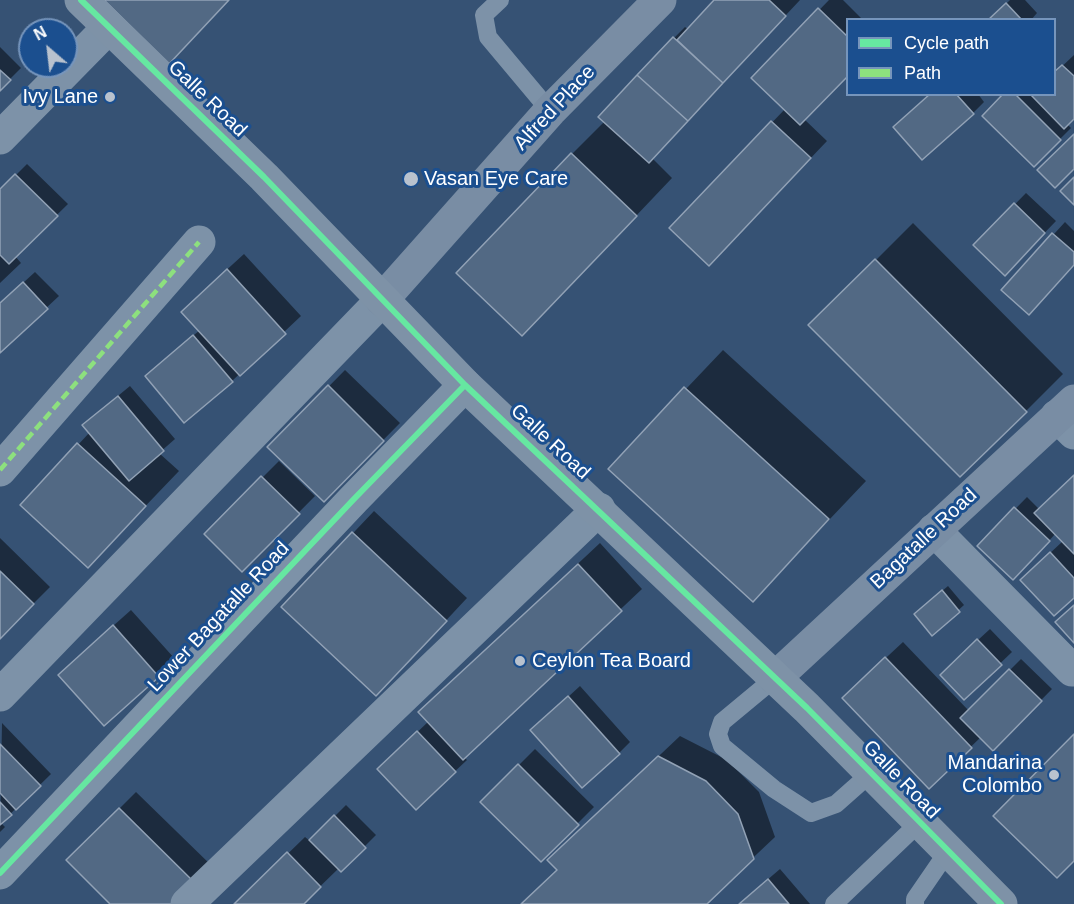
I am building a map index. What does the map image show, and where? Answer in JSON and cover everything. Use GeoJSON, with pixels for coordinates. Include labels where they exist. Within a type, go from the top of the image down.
{"type":"FeatureCollection","features":[{"type":"Feature","properties":{"kind":"highway","name":"Galle Road"},"geometry":{"type":"LineString","coordinates":[[81,0],[264,177],[465,385],[599,509],[775,678],[1001,904]]}},
{"type":"Feature","properties":{"kind":"main road","name":"Alfred Place"},"geometry":{"type":"LineString","coordinates":[[382,300],[550,111],[660,0]]}},
{"type":"Feature","properties":{"kind":"main road","name":"Bagatalle Road"},"geometry":{"type":"LineString","coordinates":[[775,678],[934,530],[1068,416]]}},
{"type":"Feature","properties":{"kind":"street"},"geometry":{"type":"LineString","coordinates":[[0,138],[109,27]]}},
{"type":"Feature","properties":{"kind":"street"},"geometry":{"type":"LineString","coordinates":[[0,470],[199,242]]}},
{"type":"Feature","properties":{"kind":"street"},"geometry":{"type":"LineString","coordinates":[[0,694],[382,300]]}},
{"type":"Feature","properties":{"kind":"street","name":"Lower Bagatalle Road"},"geometry":{"type":"LineString","coordinates":[[0,873],[465,385]]}},
{"type":"Feature","properties":{"kind":"street"},"geometry":{"type":"LineString","coordinates":[[187,904],[599,509]]}},
{"type":"Feature","properties":{"kind":"street"},"geometry":{"type":"LineString","coordinates":[[934,530],[1072,670]]}},
{"type":"Feature","properties":{"kind":"lane"},"geometry":{"type":"LineString","coordinates":[[500,0],[484,15],[488,37],[550,111]]}},
{"type":"Feature","properties":{"kind":"lane"},"geometry":{"type":"LineString","coordinates":[[775,678],[722,722],[718,734],[722,746],[774,789],[811,813],[836,804],[871,773]]}},
{"type":"Feature","properties":{"kind":"lane"},"geometry":{"type":"LineString","coordinates":[[834,904],[919,823]]}},
{"type":"Feature","properties":{"kind":"lane"},"geometry":{"type":"LineString","coordinates":[[915,904],[915,899],[948,851]]}},
{"type":"Feature","properties":{"kind":"building"},"geometry":{"type":"Polygon","coordinates":[[[104,0],[229,0],[169,64],[104,0]]]}},
{"type":"Feature","properties":{"kind":"building"},"geometry":{"type":"Polygon","coordinates":[[[714,0],[769,0],[786,16],[723,83],[677,40],[714,0]]]}},
{"type":"Feature","properties":{"kind":"building"},"geometry":{"type":"Polygon","coordinates":[[[1006,3],[1020,18],[990,18],[1006,3]]]}},
{"type":"Feature","properties":{"kind":"building"},"geometry":{"type":"Polygon","coordinates":[[[818,8],[846,35],[846,78],[800,125],[751,78],[818,8]]]}},
{"type":"Feature","properties":{"kind":"building"},"geometry":{"type":"Polygon","coordinates":[[[673,37],[723,83],[688,121],[637,75],[673,37]]]}},
{"type":"Feature","properties":{"kind":"building"},"geometry":{"type":"Polygon","coordinates":[[[1062,65],[1074,76],[1074,119],[1064,129],[1032,96],[1056,96],[1056,70],[1062,65]]]}},
{"type":"Feature","properties":{"kind":"building"},"geometry":{"type":"Polygon","coordinates":[[[0,70],[11,80],[0,91],[0,70]]]}},
{"type":"Feature","properties":{"kind":"building"},"geometry":{"type":"Polygon","coordinates":[[[637,75],[688,121],[649,163],[598,117],[637,75]]]}},
{"type":"Feature","properties":{"kind":"building"},"geometry":{"type":"Polygon","coordinates":[[[928,96],[958,96],[974,114],[922,160],[893,127],[928,96]]]}},
{"type":"Feature","properties":{"kind":"building"},"geometry":{"type":"Polygon","coordinates":[[[1001,96],[1017,96],[1061,140],[1034,167],[982,116],[1001,96]]]}},
{"type":"Feature","properties":{"kind":"building"},"geometry":{"type":"Polygon","coordinates":[[[771,121],[811,158],[709,266],[669,228],[771,121]]]}},
{"type":"Feature","properties":{"kind":"building"},"geometry":{"type":"Polygon","coordinates":[[[1074,134],[1074,169],[1055,188],[1037,170],[1074,134]]]}},
{"type":"Feature","properties":{"kind":"building"},"geometry":{"type":"Polygon","coordinates":[[[571,153],[637,216],[522,336],[456,273],[571,153]]]}},
{"type":"Feature","properties":{"kind":"building"},"geometry":{"type":"Polygon","coordinates":[[[15,174],[58,216],[9,264],[0,255],[0,189],[15,174]]]}},
{"type":"Feature","properties":{"kind":"building"},"geometry":{"type":"Polygon","coordinates":[[[1074,177],[1074,205],[1060,191],[1074,177]]]}},
{"type":"Feature","properties":{"kind":"building"},"geometry":{"type":"Polygon","coordinates":[[[1014,203],[1045,233],[1005,276],[973,245],[1014,203]]]}},
{"type":"Feature","properties":{"kind":"building"},"geometry":{"type":"Polygon","coordinates":[[[1052,233],[1074,252],[1074,265],[1029,315],[1001,290],[1052,233]]]}},
{"type":"Feature","properties":{"kind":"building"},"geometry":{"type":"Polygon","coordinates":[[[875,259],[1027,412],[960,477],[808,325],[875,259]]]}},
{"type":"Feature","properties":{"kind":"building"},"geometry":{"type":"Polygon","coordinates":[[[227,269],[286,334],[240,376],[181,312],[227,269]]]}},
{"type":"Feature","properties":{"kind":"building"},"geometry":{"type":"Polygon","coordinates":[[[23,282],[48,309],[0,353],[0,303],[23,282]]]}},
{"type":"Feature","properties":{"kind":"building"},"geometry":{"type":"Polygon","coordinates":[[[193,335],[233,382],[184,423],[145,376],[193,335]]]}},
{"type":"Feature","properties":{"kind":"building"},"geometry":{"type":"Polygon","coordinates":[[[328,385],[384,441],[324,502],[267,447],[328,385]]]}},
{"type":"Feature","properties":{"kind":"building"},"geometry":{"type":"Polygon","coordinates":[[[684,387],[829,519],[753,602],[608,469],[684,387]]]}},
{"type":"Feature","properties":{"kind":"building"},"geometry":{"type":"Polygon","coordinates":[[[118,396],[164,451],[129,481],[82,425],[118,396]]]}},
{"type":"Feature","properties":{"kind":"building"},"geometry":{"type":"Polygon","coordinates":[[[77,443],[146,506],[88,568],[20,505],[77,443]]]}},
{"type":"Feature","properties":{"kind":"building"},"geometry":{"type":"Polygon","coordinates":[[[1074,475],[1074,554],[1034,513],[1074,475]]]}},
{"type":"Feature","properties":{"kind":"building"},"geometry":{"type":"Polygon","coordinates":[[[261,476],[300,514],[242,572],[204,534],[261,476]]]}},
{"type":"Feature","properties":{"kind":"building"},"geometry":{"type":"Polygon","coordinates":[[[1014,507],[1050,541],[1013,580],[977,546],[1014,507]]]}},
{"type":"Feature","properties":{"kind":"building"},"geometry":{"type":"Polygon","coordinates":[[[352,532],[447,621],[376,696],[281,607],[352,532]]]}},
{"type":"Feature","properties":{"kind":"building"},"geometry":{"type":"Polygon","coordinates":[[[1050,552],[1074,578],[1074,598],[1054,616],[1020,580],[1050,552]]]}},
{"type":"Feature","properties":{"kind":"building","name":"Ceylon Tea Board"},"geometry":{"type":"Polygon","coordinates":[[[578,564],[622,611],[463,760],[418,712],[578,564]]]}},
{"type":"Feature","properties":{"kind":"building"},"geometry":{"type":"Polygon","coordinates":[[[0,571],[34,604],[0,639],[0,571]]]}},
{"type":"Feature","properties":{"kind":"building"},"geometry":{"type":"Polygon","coordinates":[[[942,590],[960,612],[932,636],[914,614],[942,590]]]}},
{"type":"Feature","properties":{"kind":"building"},"geometry":{"type":"Polygon","coordinates":[[[1074,605],[1074,643],[1055,622],[1074,605]]]}},
{"type":"Feature","properties":{"kind":"building"},"geometry":{"type":"Polygon","coordinates":[[[113,625],[159,677],[104,726],[58,675],[113,625]]]}},
{"type":"Feature","properties":{"kind":"building"},"geometry":{"type":"Polygon","coordinates":[[[977,639],[1002,665],[964,700],[940,675],[977,639]]]}},
{"type":"Feature","properties":{"kind":"building"},"geometry":{"type":"Polygon","coordinates":[[[885,657],[972,748],[929,789],[842,698],[885,657]]]}},
{"type":"Feature","properties":{"kind":"building"},"geometry":{"type":"Polygon","coordinates":[[[1009,669],[1042,701],[993,751],[960,718],[1009,669]]]}},
{"type":"Feature","properties":{"kind":"building"},"geometry":{"type":"Polygon","coordinates":[[[568,696],[620,754],[582,788],[530,730],[568,696]]]}},
{"type":"Feature","properties":{"kind":"building"},"geometry":{"type":"Polygon","coordinates":[[[417,731],[456,772],[416,810],[377,769],[417,731]]]}},
{"type":"Feature","properties":{"kind":"building","name":"Mandarina Colombo"},"geometry":{"type":"Polygon","coordinates":[[[1074,734],[1074,861],[1057,878],[993,816],[1074,734]]]}},
{"type":"Feature","properties":{"kind":"building"},"geometry":{"type":"Polygon","coordinates":[[[0,744],[41,786],[16,810],[0,793],[0,744]]]}},
{"type":"Feature","properties":{"kind":"building"},"geometry":{"type":"Polygon","coordinates":[[[658,756],[706,781],[738,814],[754,859],[707,904],[521,904],[557,870],[547,860],[658,756]]]}},
{"type":"Feature","properties":{"kind":"building"},"geometry":{"type":"Polygon","coordinates":[[[518,764],[579,825],[541,862],[480,802],[518,764]]]}},
{"type":"Feature","properties":{"kind":"building"},"geometry":{"type":"Polygon","coordinates":[[[0,802],[12,815],[0,825],[0,802]]]}},
{"type":"Feature","properties":{"kind":"building"},"geometry":{"type":"Polygon","coordinates":[[[119,808],[198,886],[180,904],[110,904],[66,860],[119,808]]]}},
{"type":"Feature","properties":{"kind":"building"},"geometry":{"type":"Polygon","coordinates":[[[334,815],[366,848],[341,872],[309,840],[334,815]]]}},
{"type":"Feature","properties":{"kind":"building"},"geometry":{"type":"Polygon","coordinates":[[[287,852],[321,887],[304,904],[234,904],[287,852]]]}},
{"type":"Feature","properties":{"kind":"building"},"geometry":{"type":"Polygon","coordinates":[[[768,879],[789,904],[739,904],[768,879]]]}},
{"type":"Feature","properties":{"kind":"marked path"},"geometry":{"type":"LineString","coordinates":[[0,470],[199,242]]}},
{"type":"Feature","properties":{"kind":"cycle path"},"geometry":{"type":"LineString","coordinates":[[81,0],[264,177],[465,385],[807,708],[1001,904]]}},
{"type":"Feature","properties":{"kind":"cycle path"},"geometry":{"type":"LineString","coordinates":[[0,873],[465,385]]}},
{"type":"Feature","properties":{"kind":"place","name":"Ivy Lane"},"geometry":{"type":"Point","coordinates":[110,97]}},
{"type":"Feature","properties":{"kind":"place","name":"Vasan Eye Care"},"geometry":{"type":"Point","coordinates":[411,179]}},
{"type":"Feature","properties":{"kind":"place","name":"Ceylon Tea Board"},"geometry":{"type":"Point","coordinates":[520,661]}},
{"type":"Feature","properties":{"kind":"place","name":"Mandarina Colombo"},"geometry":{"type":"Point","coordinates":[1054,775]}}]}
